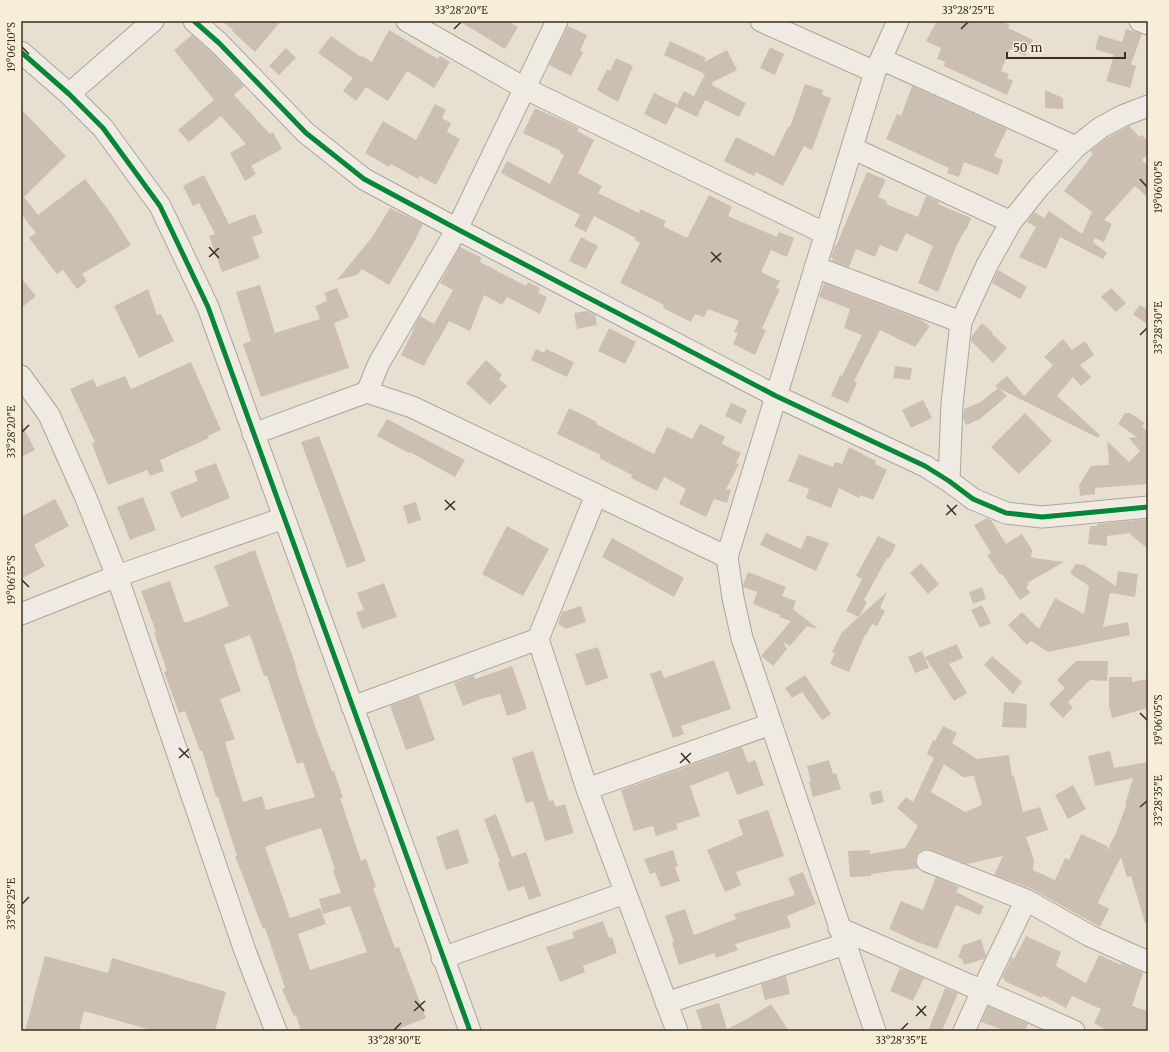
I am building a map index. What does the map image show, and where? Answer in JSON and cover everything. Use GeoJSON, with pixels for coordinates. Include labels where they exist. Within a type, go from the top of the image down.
{"type":"FeatureCollection","features":[{"type":"Feature","properties":{"kind":"street"},"geometry":{"type":"LineString","coordinates":[[69,94],[154,21]]}},
{"type":"Feature","properties":{"kind":"street"},"geometry":{"type":"LineString","coordinates":[[194,21],[219,44],[306,133],[364,179],[776,396],[924,466],[949,481],[973,499],[1006,512],[1042,517],[1148,507]]}},
{"type":"Feature","properties":{"kind":"street"},"geometry":{"type":"LineString","coordinates":[[407,21],[526,89],[826,234]]}},
{"type":"Feature","properties":{"kind":"street"},"geometry":{"type":"LineString","coordinates":[[368,392],[379,363],[457,229],[526,89],[557,21]]}},
{"type":"Feature","properties":{"kind":"street"},"geometry":{"type":"LineString","coordinates":[[761,21],[878,65],[1076,147]]}},
{"type":"Feature","properties":{"kind":"street"},"geometry":{"type":"LineString","coordinates":[[875,1031],[742,638],[733,598],[728,557],[815,267],[878,65],[898,21]]}},
{"type":"Feature","properties":{"kind":"street"},"geometry":{"type":"LineString","coordinates":[[1140,21],[1148,24]]}},
{"type":"Feature","properties":{"kind":"street"},"geometry":{"type":"LineString","coordinates":[[21,52],[69,94],[102,128],[160,206],[208,307],[442,958],[470,1031]]}},
{"type":"Feature","properties":{"kind":"street"},"geometry":{"type":"LineString","coordinates":[[949,481],[952,404],[961,322],[986,265],[1011,222],[1039,187],[1076,147],[1100,128],[1122,116],[1148,106]]}},
{"type":"Feature","properties":{"kind":"street"},"geometry":{"type":"LineString","coordinates":[[852,148],[1011,222]]}},
{"type":"Feature","properties":{"kind":"street"},"geometry":{"type":"LineString","coordinates":[[815,267],[961,322]]}},
{"type":"Feature","properties":{"kind":"street"},"geometry":{"type":"LineString","coordinates":[[21,376],[50,415],[118,576],[245,951],[276,1031]]}},
{"type":"Feature","properties":{"kind":"street"},"geometry":{"type":"LineString","coordinates":[[253,434],[368,392],[412,407],[728,557]]}},
{"type":"Feature","properties":{"kind":"street"},"geometry":{"type":"LineString","coordinates":[[596,494],[538,639],[587,789],[676,1031]]}},
{"type":"Feature","properties":{"kind":"street"},"geometry":{"type":"LineString","coordinates":[[21,614],[118,576],[284,518]]}},
{"type":"Feature","properties":{"kind":"street"},"geometry":{"type":"LineString","coordinates":[[352,707],[538,639]]}},
{"type":"Feature","properties":{"kind":"street"},"geometry":{"type":"LineString","coordinates":[[587,789],[771,724]]}},
{"type":"Feature","properties":{"kind":"street"},"geometry":{"type":"LineString","coordinates":[[927,861],[1026,900],[1090,936],[1148,962]]}},
{"type":"Feature","properties":{"kind":"street"},"geometry":{"type":"LineString","coordinates":[[442,958],[625,893]]}},
{"type":"Feature","properties":{"kind":"street"},"geometry":{"type":"LineString","coordinates":[[964,1031],[982,990],[1026,900]]}},
{"type":"Feature","properties":{"kind":"street"},"geometry":{"type":"LineString","coordinates":[[666,1003],[842,936],[982,990],[1074,1031]]}},
{"type":"Feature","properties":{"kind":"building"},"geometry":{"type":"Polygon","coordinates":[[[222,21],[281,21],[255,52],[222,21]]]}},
{"type":"Feature","properties":{"kind":"building"},"geometry":{"type":"Polygon","coordinates":[[[459,21],[507,21],[518,27],[505,49],[459,21]]]}},
{"type":"Feature","properties":{"kind":"building"},"geometry":{"type":"Polygon","coordinates":[[[937,21],[1001,21],[1010,25],[1008,28],[1033,40],[1025,56],[1010,49],[1001,71],[1009,74],[1007,78],[1013,81],[1007,95],[944,66],[945,62],[937,59],[941,48],[926,41],[937,21]]]}},
{"type":"Feature","properties":{"kind":"building"},"geometry":{"type":"Polygon","coordinates":[[[568,26],[587,35],[580,51],[583,52],[571,76],[549,65],[568,26]]]}},
{"type":"Feature","properties":{"kind":"building"},"geometry":{"type":"Polygon","coordinates":[[[1126,29],[1142,34],[1131,64],[1136,66],[1130,88],[1106,81],[1114,55],[1095,49],[1099,35],[1122,42],[1126,29]]]}},
{"type":"Feature","properties":{"kind":"building"},"geometry":{"type":"Polygon","coordinates":[[[389,30],[438,59],[440,56],[450,62],[434,88],[407,71],[388,101],[366,87],[356,101],[343,91],[353,78],[318,53],[331,36],[361,57],[362,56],[372,62],[389,30]]]}},
{"type":"Feature","properties":{"kind":"building"},"geometry":{"type":"Polygon","coordinates":[[[192,35],[244,86],[234,95],[270,134],[273,132],[282,149],[251,166],[256,174],[245,181],[230,153],[246,144],[221,116],[189,142],[178,130],[214,100],[174,50],[192,35]]]}},
{"type":"Feature","properties":{"kind":"building"},"geometry":{"type":"Polygon","coordinates":[[[670,41],[706,58],[704,62],[727,50],[737,70],[713,82],[712,85],[746,103],[739,117],[705,100],[697,117],[676,107],[684,91],[694,96],[705,74],[664,55],[670,41]]]}},
{"type":"Feature","properties":{"kind":"building"},"geometry":{"type":"Polygon","coordinates":[[[770,47],[784,54],[775,75],[760,68],[770,47]]]}},
{"type":"Feature","properties":{"kind":"building"},"geometry":{"type":"Polygon","coordinates":[[[286,48],[296,58],[279,75],[269,66],[286,48]]]}},
{"type":"Feature","properties":{"kind":"building"},"geometry":{"type":"Polygon","coordinates":[[[616,58],[633,66],[618,102],[597,90],[607,69],[610,71],[616,58]]]}},
{"type":"Feature","properties":{"kind":"building"},"geometry":{"type":"Polygon","coordinates":[[[805,84],[823,90],[822,95],[831,98],[812,150],[804,146],[783,186],[756,172],[754,176],[724,161],[736,137],[774,156],[788,127],[790,127],[805,84]]]}},
{"type":"Feature","properties":{"kind":"building"},"geometry":{"type":"Polygon","coordinates":[[[912,86],[1007,129],[994,156],[1003,160],[998,175],[964,162],[959,177],[947,173],[949,168],[886,139],[897,114],[901,116],[912,86]]]}},
{"type":"Feature","properties":{"kind":"building"},"geometry":{"type":"Polygon","coordinates":[[[1045,90],[1063,98],[1063,109],[1045,108],[1045,90]]]}},
{"type":"Feature","properties":{"kind":"building"},"geometry":{"type":"Polygon","coordinates":[[[654,93],[677,104],[666,125],[644,114],[654,93]]]}},
{"type":"Feature","properties":{"kind":"building"},"geometry":{"type":"Polygon","coordinates":[[[435,104],[446,110],[442,118],[451,123],[447,132],[460,139],[436,185],[420,176],[418,179],[391,164],[389,167],[365,153],[383,121],[416,140],[435,104]]]}},
{"type":"Feature","properties":{"kind":"building"},"geometry":{"type":"Polygon","coordinates":[[[535,108],[579,128],[577,131],[594,140],[578,173],[602,186],[598,193],[639,213],[640,209],[666,221],[663,226],[687,238],[709,195],[732,207],[728,216],[777,237],[779,232],[794,238],[787,257],[771,250],[761,272],[780,281],[776,288],[780,289],[762,328],[766,330],[755,355],[733,344],[738,333],[734,332],[739,321],[708,309],[704,317],[695,314],[691,322],[663,308],[664,305],[620,283],[640,243],[635,240],[636,238],[594,216],[586,232],[574,226],[580,215],[501,173],[507,161],[550,184],[564,155],[560,153],[561,151],[523,133],[535,108]]]}},
{"type":"Feature","properties":{"kind":"building"},"geometry":{"type":"Polygon","coordinates":[[[21,109],[66,156],[24,197],[38,215],[85,179],[110,212],[131,245],[82,274],[87,281],[77,289],[63,270],[57,274],[29,238],[36,233],[21,214],[21,109]]]}},
{"type":"Feature","properties":{"kind":"building"},"geometry":{"type":"Polygon","coordinates":[[[1129,126],[1140,137],[1142,135],[1148,141],[1148,154],[1142,160],[1148,166],[1148,198],[1135,186],[1104,220],[1112,224],[1104,242],[1095,238],[1093,242],[1107,253],[1103,259],[1060,237],[1046,269],[1019,257],[1036,227],[1027,222],[1034,212],[1044,218],[1049,211],[1082,234],[1092,212],[1064,191],[1093,154],[1090,151],[1107,138],[1129,126]]]}},
{"type":"Feature","properties":{"kind":"building"},"geometry":{"type":"Polygon","coordinates":[[[867,172],[886,180],[878,197],[887,201],[886,204],[918,217],[926,196],[939,202],[938,204],[971,218],[966,231],[965,230],[957,245],[938,292],[918,283],[933,246],[906,233],[897,252],[880,245],[875,257],[856,249],[849,267],[832,261],[833,259],[831,258],[835,245],[836,246],[867,172]]]}},
{"type":"Feature","properties":{"kind":"building"},"geometry":{"type":"Polygon","coordinates":[[[204,175],[229,224],[255,214],[263,233],[252,237],[260,258],[222,272],[209,236],[215,234],[199,203],[193,206],[183,186],[204,175]]]}},
{"type":"Feature","properties":{"kind":"building"},"geometry":{"type":"Polygon","coordinates":[[[390,208],[423,224],[389,285],[362,269],[357,275],[337,280],[373,236],[390,208]]]}},
{"type":"Feature","properties":{"kind":"building"},"geometry":{"type":"Polygon","coordinates":[[[581,237],[598,246],[586,269],[569,261],[581,237]]]}},
{"type":"Feature","properties":{"kind":"building"},"geometry":{"type":"Polygon","coordinates":[[[460,247],[482,258],[480,262],[526,286],[528,282],[540,288],[538,293],[547,297],[540,314],[507,297],[502,305],[484,295],[470,331],[449,321],[424,366],[401,355],[420,316],[434,324],[453,290],[440,283],[460,247]]]}},
{"type":"Feature","properties":{"kind":"building"},"geometry":{"type":"Polygon","coordinates":[[[998,270],[1027,287],[1020,299],[992,283],[998,270]]]}},
{"type":"Feature","properties":{"kind":"building"},"geometry":{"type":"Polygon","coordinates":[[[21,278],[36,296],[21,308],[21,278]]]}},
{"type":"Feature","properties":{"kind":"building"},"geometry":{"type":"Polygon","coordinates":[[[824,283],[921,320],[930,326],[915,347],[880,330],[854,381],[857,383],[848,403],[831,396],[840,375],[842,376],[862,335],[844,328],[850,309],[819,297],[824,283]]]}},
{"type":"Feature","properties":{"kind":"building"},"geometry":{"type":"Polygon","coordinates":[[[260,285],[275,333],[320,319],[315,306],[327,301],[324,293],[337,288],[349,317],[334,323],[349,368],[261,397],[243,344],[251,341],[236,292],[260,285]]]}},
{"type":"Feature","properties":{"kind":"building"},"geometry":{"type":"Polygon","coordinates":[[[1111,288],[1126,303],[1116,312],[1101,297],[1111,288]]]}},
{"type":"Feature","properties":{"kind":"building"},"geometry":{"type":"Polygon","coordinates":[[[148,289],[157,315],[161,314],[174,341],[139,358],[114,306],[148,289]]]}},
{"type":"Feature","properties":{"kind":"building"},"geometry":{"type":"Polygon","coordinates":[[[1140,305],[1148,310],[1148,325],[1133,314],[1140,305]]]}},
{"type":"Feature","properties":{"kind":"building"},"geometry":{"type":"Polygon","coordinates":[[[587,311],[595,315],[597,325],[577,329],[574,313],[587,311]]]}},
{"type":"Feature","properties":{"kind":"building"},"geometry":{"type":"Polygon","coordinates":[[[982,323],[1007,348],[993,363],[971,341],[972,336],[982,323]]]}},
{"type":"Feature","properties":{"kind":"building"},"geometry":{"type":"Polygon","coordinates":[[[609,328],[636,342],[625,364],[598,351],[609,328]]]}},
{"type":"Feature","properties":{"kind":"building"},"geometry":{"type":"Polygon","coordinates":[[[1063,339],[1072,350],[1085,341],[1094,355],[1080,365],[1091,377],[1081,386],[1073,377],[1057,396],[1100,435],[1098,438],[1000,389],[1007,396],[980,419],[966,425],[963,418],[964,409],[981,402],[998,388],[995,386],[1007,376],[1024,396],[1053,365],[1044,357],[1063,339]]]}},
{"type":"Feature","properties":{"kind":"building"},"geometry":{"type":"Polygon","coordinates":[[[536,349],[544,353],[546,349],[574,362],[567,377],[531,360],[536,349]]]}},
{"type":"Feature","properties":{"kind":"building"},"geometry":{"type":"Polygon","coordinates":[[[486,360],[502,375],[499,379],[507,386],[490,405],[466,383],[486,360]]]}},
{"type":"Feature","properties":{"kind":"building"},"geometry":{"type":"Polygon","coordinates":[[[191,362],[221,430],[208,436],[209,438],[160,460],[164,471],[150,476],[147,470],[108,485],[92,444],[95,442],[70,389],[93,379],[97,387],[125,376],[131,389],[191,362]]]}},
{"type":"Feature","properties":{"kind":"building"},"geometry":{"type":"Polygon","coordinates":[[[895,366],[912,368],[910,380],[893,378],[895,366]]]}},
{"type":"Feature","properties":{"kind":"building"},"geometry":{"type":"Polygon","coordinates":[[[923,400],[932,418],[911,428],[902,410],[923,400]]]}},
{"type":"Feature","properties":{"kind":"building"},"geometry":{"type":"Polygon","coordinates":[[[731,403],[747,410],[741,424],[725,416],[731,403]]]}},
{"type":"Feature","properties":{"kind":"building"},"geometry":{"type":"Polygon","coordinates":[[[569,408],[597,422],[596,424],[654,454],[667,427],[692,439],[700,424],[725,437],[722,444],[741,453],[736,463],[739,464],[726,489],[731,490],[727,503],[714,499],[706,517],[679,504],[686,489],[664,477],[657,491],[631,478],[632,475],[599,458],[601,455],[557,434],[569,408]]]}},
{"type":"Feature","properties":{"kind":"building"},"geometry":{"type":"Polygon","coordinates":[[[1025,413],[1052,441],[1019,474],[991,447],[1025,413]]]}},
{"type":"Feature","properties":{"kind":"building"},"geometry":{"type":"Polygon","coordinates":[[[1125,413],[1130,413],[1145,423],[1142,426],[1148,433],[1148,484],[1095,488],[1095,494],[1080,496],[1079,485],[1091,466],[1109,465],[1107,441],[1129,462],[1140,451],[1129,438],[1137,437],[1118,424],[1125,413]]]}},
{"type":"Feature","properties":{"kind":"building"},"geometry":{"type":"Polygon","coordinates":[[[387,419],[465,460],[455,477],[377,436],[387,419]]]}},
{"type":"Feature","properties":{"kind":"building"},"geometry":{"type":"Polygon","coordinates":[[[21,423],[35,450],[21,457],[21,423]]]}},
{"type":"Feature","properties":{"kind":"building"},"geometry":{"type":"Polygon","coordinates":[[[319,436],[366,561],[347,568],[301,442],[319,436]]]}},
{"type":"Feature","properties":{"kind":"building"},"geometry":{"type":"Polygon","coordinates":[[[849,447],[876,461],[875,464],[887,470],[873,500],[861,495],[859,498],[839,488],[831,508],[806,498],[809,489],[788,481],[799,454],[833,467],[835,462],[842,464],[849,447]]]}},
{"type":"Feature","properties":{"kind":"building"},"geometry":{"type":"Polygon","coordinates":[[[216,463],[230,498],[181,518],[170,492],[198,481],[194,471],[216,463]]]}},
{"type":"Feature","properties":{"kind":"building"},"geometry":{"type":"Polygon","coordinates":[[[143,497],[156,530],[130,540],[117,507],[143,497]]]}},
{"type":"Feature","properties":{"kind":"building"},"geometry":{"type":"Polygon","coordinates":[[[55,499],[69,526],[34,545],[45,566],[21,579],[21,517],[55,499]]]}},
{"type":"Feature","properties":{"kind":"building"},"geometry":{"type":"Polygon","coordinates":[[[416,502],[421,520],[408,524],[403,506],[416,502]]]}},
{"type":"Feature","properties":{"kind":"building"},"geometry":{"type":"Polygon","coordinates":[[[987,518],[991,520],[1006,544],[1022,534],[1032,550],[1031,557],[1064,562],[1027,583],[1029,584],[1026,587],[1030,593],[1020,600],[1002,574],[1000,575],[987,555],[991,553],[974,525],[987,518]]]}},
{"type":"Feature","properties":{"kind":"building"},"geometry":{"type":"Polygon","coordinates":[[[1148,519],[1148,549],[1131,535],[1131,533],[1107,536],[1107,546],[1088,544],[1090,526],[1148,519]]]}},
{"type":"Feature","properties":{"kind":"building"},"geometry":{"type":"Polygon","coordinates":[[[507,526],[549,549],[523,596],[482,574],[507,526]]]}},
{"type":"Feature","properties":{"kind":"building"},"geometry":{"type":"Polygon","coordinates":[[[766,533],[801,549],[807,535],[829,543],[816,571],[760,545],[766,533]]]}},
{"type":"Feature","properties":{"kind":"building"},"geometry":{"type":"Polygon","coordinates":[[[878,536],[896,545],[889,559],[887,558],[864,600],[867,602],[859,617],[846,611],[862,579],[856,576],[878,536]]]}},
{"type":"Feature","properties":{"kind":"building"},"geometry":{"type":"Polygon","coordinates":[[[612,538],[684,578],[674,597],[602,557],[612,538]]]}},
{"type":"Feature","properties":{"kind":"building"},"geometry":{"type":"Polygon","coordinates":[[[255,550],[296,666],[315,726],[332,771],[334,771],[343,798],[340,798],[361,861],[366,859],[376,887],[373,888],[395,948],[399,947],[426,1018],[393,1031],[301,1031],[296,1015],[294,1016],[282,989],[285,988],[265,928],[263,929],[235,856],[237,856],[218,797],[216,797],[202,750],[200,751],[185,711],[179,713],[164,672],[167,671],[154,633],[156,632],[141,591],[170,581],[184,622],[188,622],[229,606],[214,566],[255,550]],[[250,635],[224,645],[241,691],[220,699],[235,739],[225,742],[243,802],[262,796],[266,810],[315,797],[303,762],[297,764],[267,676],[264,676],[250,635]],[[321,828],[265,847],[290,918],[320,908],[326,924],[298,934],[310,970],[367,952],[350,906],[323,914],[319,899],[341,893],[321,828]]]}},
{"type":"Feature","properties":{"kind":"building"},"geometry":{"type":"Polygon","coordinates":[[[921,563],[939,584],[928,594],[910,573],[921,563]]]}},
{"type":"Feature","properties":{"kind":"building"},"geometry":{"type":"Polygon","coordinates":[[[1076,564],[1084,565],[1116,586],[1118,571],[1138,574],[1135,597],[1110,593],[1103,627],[1128,622],[1130,635],[1048,652],[1031,641],[1027,645],[1008,625],[1022,612],[1039,629],[1055,598],[1084,614],[1089,586],[1070,573],[1076,564]]]}},
{"type":"Feature","properties":{"kind":"building"},"geometry":{"type":"Polygon","coordinates":[[[748,572],[786,587],[782,596],[796,601],[793,609],[818,629],[807,626],[790,646],[783,642],[787,649],[773,666],[761,656],[791,621],[779,617],[780,615],[753,604],[757,592],[743,587],[748,572]]]}},
{"type":"Feature","properties":{"kind":"building"},"geometry":{"type":"Polygon","coordinates":[[[384,583],[397,617],[362,629],[356,612],[364,610],[357,593],[384,583]]]}},
{"type":"Feature","properties":{"kind":"building"},"geometry":{"type":"Polygon","coordinates":[[[982,587],[986,599],[973,604],[969,592],[982,587]]]}},
{"type":"Feature","properties":{"kind":"building"},"geometry":{"type":"Polygon","coordinates":[[[887,592],[880,608],[885,611],[877,626],[872,624],[865,635],[849,672],[830,664],[835,653],[832,652],[842,632],[887,592]]]}},
{"type":"Feature","properties":{"kind":"building"},"geometry":{"type":"Polygon","coordinates":[[[982,605],[991,623],[980,628],[971,610],[982,605]]]}},
{"type":"Feature","properties":{"kind":"building"},"geometry":{"type":"Polygon","coordinates":[[[581,606],[586,622],[566,629],[558,624],[562,612],[581,606]]]}},
{"type":"Feature","properties":{"kind":"building"},"geometry":{"type":"Polygon","coordinates":[[[957,644],[963,658],[949,664],[967,693],[954,701],[925,657],[957,644]]]}},
{"type":"Feature","properties":{"kind":"building"},"geometry":{"type":"Polygon","coordinates":[[[598,647],[608,678],[586,686],[575,654],[598,647]]]}},
{"type":"Feature","properties":{"kind":"building"},"geometry":{"type":"Polygon","coordinates":[[[922,651],[929,668],[915,673],[908,657],[922,651]]]}},
{"type":"Feature","properties":{"kind":"building"},"geometry":{"type":"Polygon","coordinates":[[[992,656],[1022,682],[1013,694],[984,665],[992,656]]]}},
{"type":"Feature","properties":{"kind":"building"},"geometry":{"type":"Polygon","coordinates":[[[714,660],[731,709],[681,726],[684,734],[673,738],[650,674],[661,670],[664,678],[714,660]]]}},
{"type":"Feature","properties":{"kind":"building"},"geometry":{"type":"Polygon","coordinates":[[[1076,661],[1108,661],[1107,681],[1090,680],[1068,702],[1073,707],[1063,718],[1049,704],[1065,688],[1057,680],[1076,661]]]}},
{"type":"Feature","properties":{"kind":"building"},"geometry":{"type":"Polygon","coordinates":[[[512,666],[527,709],[507,716],[500,694],[463,706],[454,683],[474,675],[475,679],[512,666]]]}},
{"type":"Feature","properties":{"kind":"building"},"geometry":{"type":"Polygon","coordinates":[[[805,675],[831,714],[822,720],[802,692],[792,698],[785,688],[805,675]]]}},
{"type":"Feature","properties":{"kind":"building"},"geometry":{"type":"Polygon","coordinates":[[[1109,677],[1132,677],[1132,682],[1148,679],[1148,708],[1112,718],[1109,706],[1109,677]]]}},
{"type":"Feature","properties":{"kind":"building"},"geometry":{"type":"Polygon","coordinates":[[[419,695],[435,740],[406,750],[390,706],[419,695]]]}},
{"type":"Feature","properties":{"kind":"building"},"geometry":{"type":"Polygon","coordinates":[[[1004,702],[1027,704],[1026,728],[1002,727],[1004,702]]]}},
{"type":"Feature","properties":{"kind":"building"},"geometry":{"type":"Polygon","coordinates":[[[943,726],[957,733],[952,743],[977,759],[1009,755],[1012,776],[1014,776],[1023,812],[1040,807],[1048,830],[1026,837],[1034,860],[1033,870],[1055,880],[1065,858],[1069,860],[1081,834],[1107,846],[1110,851],[1109,846],[1115,835],[1126,806],[1125,805],[1133,778],[1095,786],[1088,756],[1110,751],[1114,768],[1148,762],[1148,923],[1145,923],[1131,876],[1127,877],[1121,857],[1098,903],[1109,909],[1100,927],[1032,889],[994,875],[1003,856],[967,864],[926,849],[920,851],[916,856],[915,862],[918,868],[871,874],[871,876],[850,877],[848,851],[870,850],[870,854],[905,848],[918,826],[897,808],[906,797],[913,802],[934,758],[927,754],[933,740],[935,741],[943,726]],[[944,764],[931,792],[965,812],[982,805],[974,776],[963,777],[944,764]]]}},
{"type":"Feature","properties":{"kind":"building"},"geometry":{"type":"Polygon","coordinates":[[[742,747],[748,763],[755,760],[764,785],[737,795],[728,771],[690,786],[700,816],[676,824],[678,829],[656,836],[653,826],[634,831],[621,790],[742,747]]]}},
{"type":"Feature","properties":{"kind":"building"},"geometry":{"type":"Polygon","coordinates":[[[533,751],[549,801],[553,800],[556,807],[565,804],[574,833],[545,841],[533,801],[526,803],[512,758],[533,751]]]}},
{"type":"Feature","properties":{"kind":"building"},"geometry":{"type":"Polygon","coordinates":[[[829,760],[833,774],[836,773],[841,789],[813,797],[807,766],[829,760]]]}},
{"type":"Feature","properties":{"kind":"building"},"geometry":{"type":"Polygon","coordinates":[[[1073,785],[1086,809],[1068,819],[1055,795],[1073,785]]]}},
{"type":"Feature","properties":{"kind":"building"},"geometry":{"type":"Polygon","coordinates":[[[881,790],[884,802],[872,805],[869,793],[881,790]]]}},
{"type":"Feature","properties":{"kind":"building"},"geometry":{"type":"Polygon","coordinates":[[[768,810],[784,856],[736,872],[741,885],[725,892],[707,850],[743,835],[738,820],[768,810]]]}},
{"type":"Feature","properties":{"kind":"building"},"geometry":{"type":"Polygon","coordinates":[[[496,814],[512,857],[526,852],[541,896],[529,900],[524,886],[508,891],[498,863],[500,862],[484,819],[496,814]]]}},
{"type":"Feature","properties":{"kind":"building"},"geometry":{"type":"Polygon","coordinates":[[[458,829],[469,863],[446,870],[436,837],[458,829]]]}},
{"type":"Feature","properties":{"kind":"building"},"geometry":{"type":"Polygon","coordinates":[[[673,850],[678,866],[675,867],[680,881],[661,887],[655,872],[650,874],[644,859],[673,850]]]}},
{"type":"Feature","properties":{"kind":"building"},"geometry":{"type":"Polygon","coordinates":[[[803,872],[816,904],[787,916],[791,927],[735,944],[738,950],[716,958],[714,953],[679,965],[672,943],[674,942],[665,916],[685,909],[694,935],[736,919],[734,914],[795,895],[788,878],[803,872]]]}},
{"type":"Feature","properties":{"kind":"building"},"geometry":{"type":"Polygon","coordinates":[[[936,877],[959,887],[956,892],[984,906],[980,915],[956,905],[937,949],[917,942],[889,929],[901,901],[923,910],[936,877]]]}},
{"type":"Feature","properties":{"kind":"building"},"geometry":{"type":"Polygon","coordinates":[[[603,921],[609,938],[612,937],[617,953],[583,966],[585,972],[560,982],[546,947],[574,938],[572,932],[603,921]]]}},
{"type":"Feature","properties":{"kind":"building"},"geometry":{"type":"Polygon","coordinates":[[[1026,936],[1061,952],[1056,966],[1086,983],[1099,955],[1143,973],[1132,1006],[1148,1011],[1148,1031],[1108,1031],[1094,1023],[1101,1009],[1072,996],[1066,1008],[1043,996],[1042,998],[1004,981],[1005,979],[1002,978],[1012,957],[1014,959],[1026,936]]]}},
{"type":"Feature","properties":{"kind":"building"},"geometry":{"type":"Polygon","coordinates":[[[981,939],[986,956],[984,959],[964,965],[962,959],[958,957],[963,945],[981,939]]]}},
{"type":"Feature","properties":{"kind":"building"},"geometry":{"type":"Polygon","coordinates":[[[45,956],[108,973],[112,958],[226,992],[215,1031],[154,1031],[84,1011],[79,1031],[25,1031],[45,956]]]}},
{"type":"Feature","properties":{"kind":"building"},"geometry":{"type":"Polygon","coordinates":[[[900,968],[924,978],[913,1001],[890,991],[900,968]]]}},
{"type":"Feature","properties":{"kind":"building"},"geometry":{"type":"Polygon","coordinates":[[[786,976],[790,994],[765,1000],[761,984],[786,976]]]}},
{"type":"Feature","properties":{"kind":"building"},"geometry":{"type":"Polygon","coordinates":[[[945,988],[958,993],[942,1031],[928,1031],[945,988]]]}},
{"type":"Feature","properties":{"kind":"building"},"geometry":{"type":"Polygon","coordinates":[[[719,1003],[727,1029],[771,1004],[789,1031],[703,1031],[696,1010],[719,1003]]]}},
{"type":"Feature","properties":{"kind":"building"},"geometry":{"type":"Polygon","coordinates":[[[988,1006],[1028,1024],[1025,1031],[1007,1031],[981,1022],[988,1006]]]}},
{"type":"Feature","properties":{"kind":"cycle path"},"geometry":{"type":"LineString","coordinates":[[194,21],[219,43],[306,133],[364,179],[776,396],[925,466],[949,481],[973,499],[1006,513],[1042,517],[1148,507]]}},
{"type":"Feature","properties":{"kind":"cycle path"},"geometry":{"type":"LineString","coordinates":[[21,52],[69,94],[103,128],[160,206],[208,307],[470,1031]]}}]}
